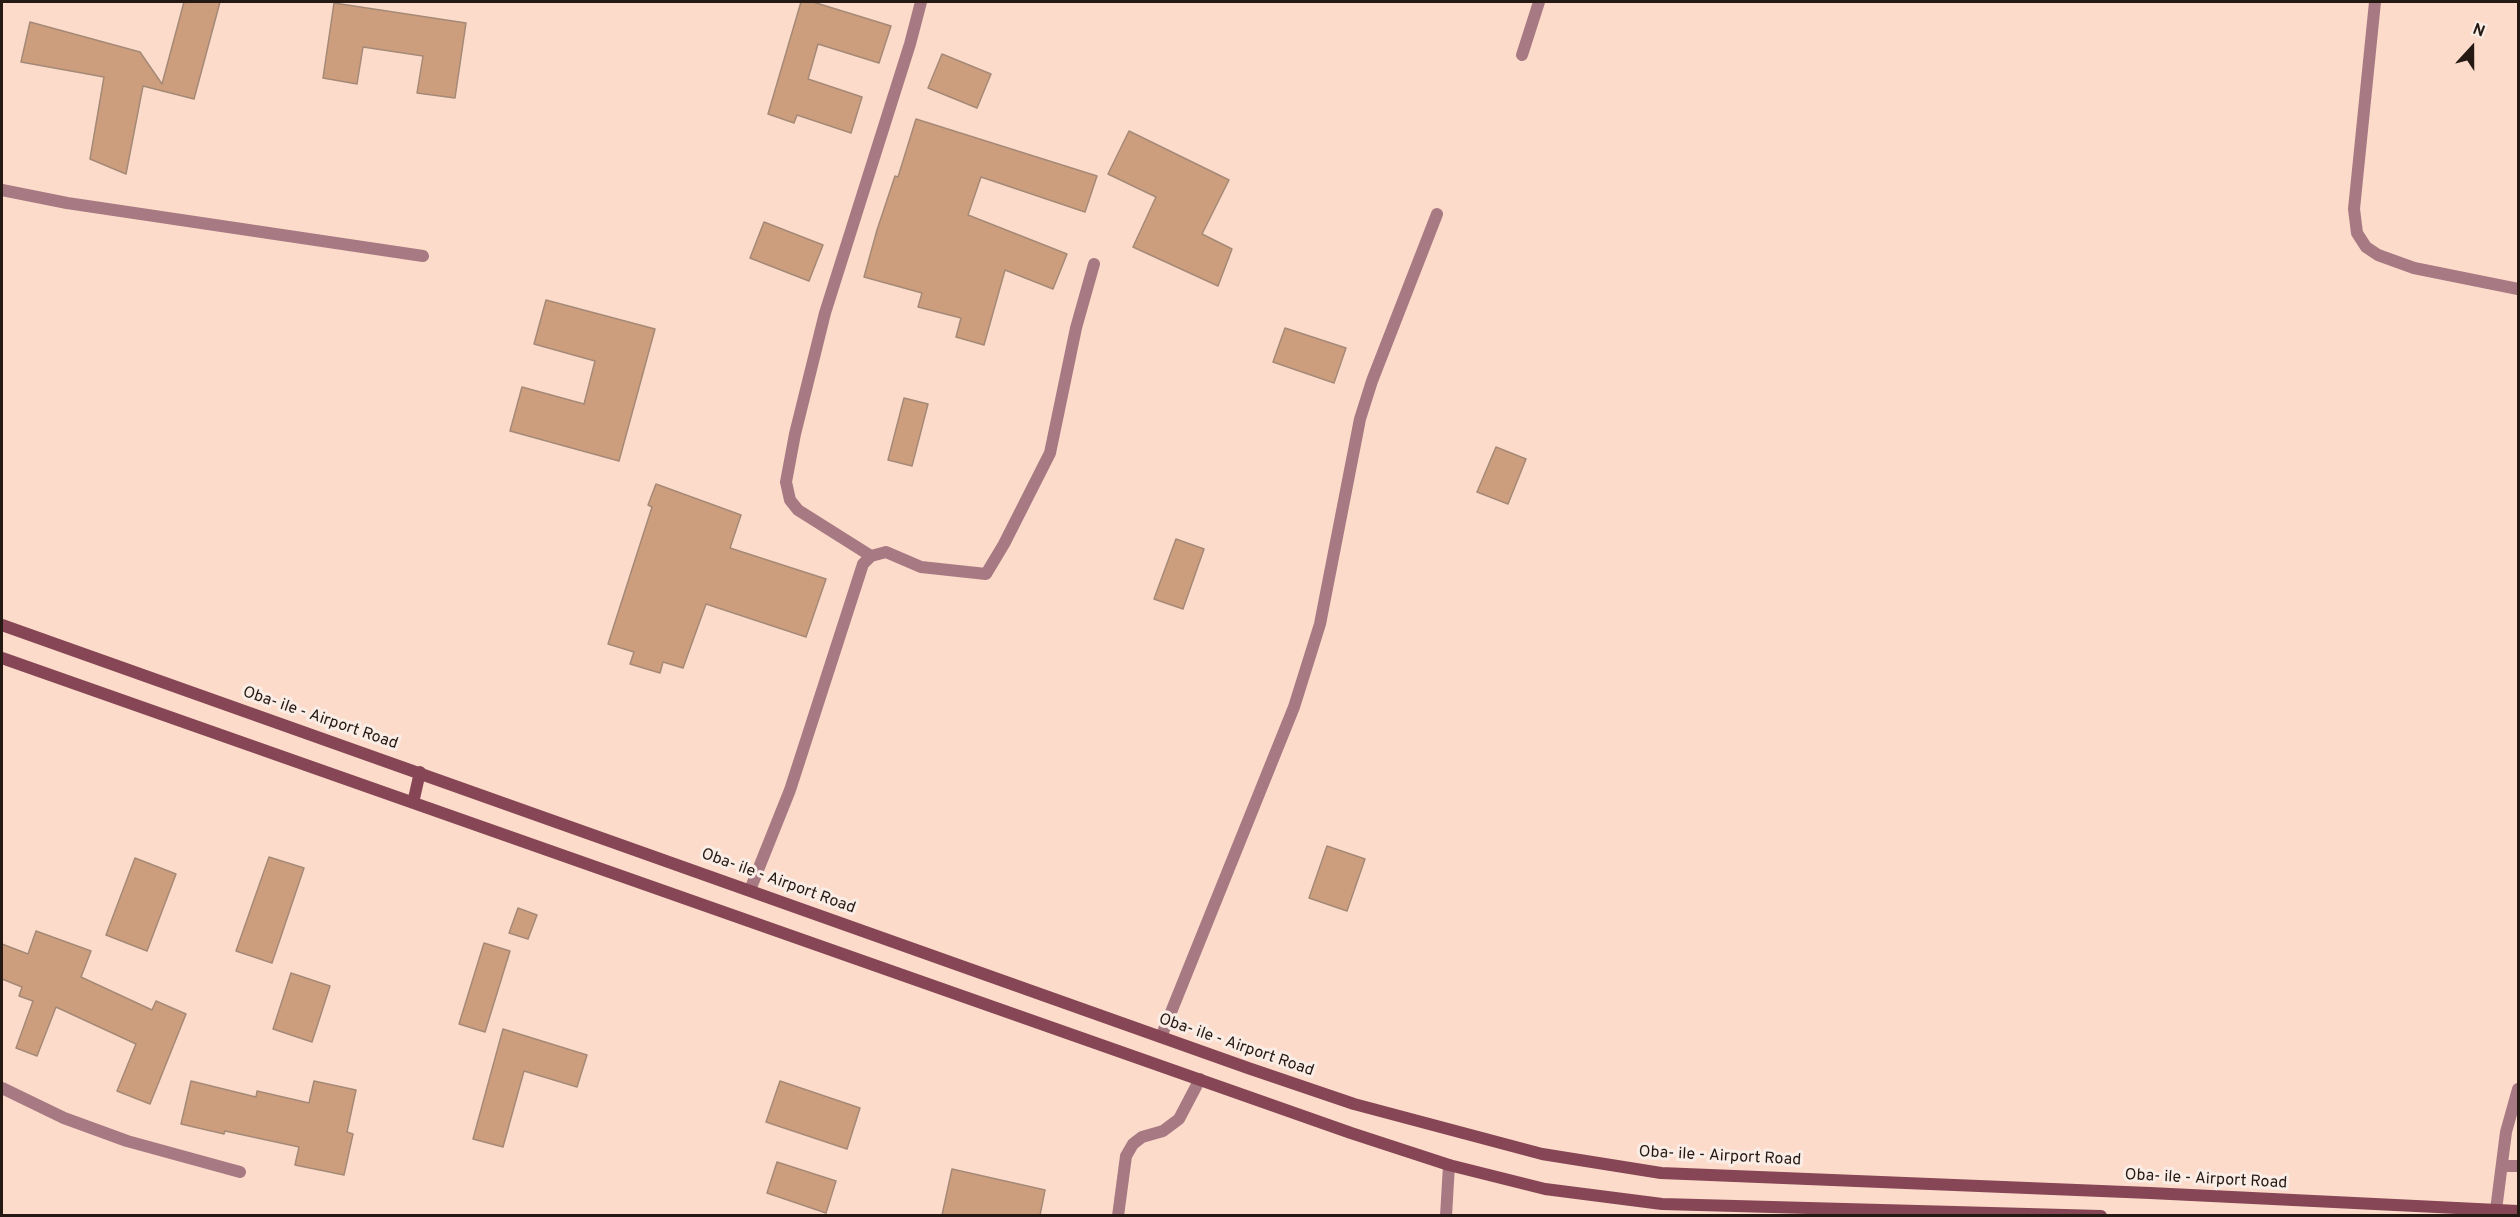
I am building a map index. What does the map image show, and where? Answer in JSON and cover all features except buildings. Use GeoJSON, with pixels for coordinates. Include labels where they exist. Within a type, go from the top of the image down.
{"type":"FeatureCollection","features":[{"type":"Feature","properties":{"kind":"main road","name":"Oba- ile - Airport Road"},"geometry":{"type":"LineString","coordinates":[[2,625],[1354,1104],[1542,1154],[1661,1173],[2150,1193],[2344,1210],[2518,1211]]}},
{"type":"Feature","properties":{"kind":"main road"},"geometry":{"type":"LineString","coordinates":[[2,658],[1449,1165],[1545,1189],[1661,1210],[2101,1215]]}},
{"type":"Feature","properties":{"kind":"main road"},"geometry":{"type":"LineString","coordinates":[[413,803],[420,772]]}},
{"type":"Feature","properties":{"kind":"street"},"geometry":{"type":"LineString","coordinates":[[871,556],[798,510],[790,500],[786,482],[795,434],[825,313],[903,67],[921,2]]}},
{"type":"Feature","properties":{"kind":"street"},"geometry":{"type":"LineString","coordinates":[[1522,56],[1539,2]]}},
{"type":"Feature","properties":{"kind":"street"},"geometry":{"type":"LineString","coordinates":[[2375,2],[2354,209],[2357,233],[2366,247],[2378,255],[2414,268],[2518,289]]}},
{"type":"Feature","properties":{"kind":"street"},"geometry":{"type":"LineString","coordinates":[[2,190],[67,203],[423,256]]}},
{"type":"Feature","properties":{"kind":"street"},"geometry":{"type":"LineString","coordinates":[[1161,1037],[1294,707],[1320,624],[1360,419],[1372,381],[1437,214]]}},
{"type":"Feature","properties":{"kind":"street"},"geometry":{"type":"LineString","coordinates":[[750,890],[790,790],[863,564],[871,556],[886,552],[921,567],[986,574],[1004,544],[1050,453],[1076,328],[1094,264]]}},
{"type":"Feature","properties":{"kind":"street"},"geometry":{"type":"LineString","coordinates":[[1118,1215],[1126,1156],[1133,1144],[1142,1137],[1163,1131],[1179,1119],[1200,1079]]}},
{"type":"Feature","properties":{"kind":"street"},"geometry":{"type":"LineString","coordinates":[[2,1088],[64,1118],[127,1141],[240,1172]]}},
{"type":"Feature","properties":{"kind":"street"},"geometry":{"type":"LineString","coordinates":[[2496,1210],[2506,1132],[2518,1089]]}},
{"type":"Feature","properties":{"kind":"street"},"geometry":{"type":"LineString","coordinates":[[1446,1215],[1449,1165]]}},
{"type":"Feature","properties":{"kind":"street"},"geometry":{"type":"LineString","coordinates":[[2502,1166],[2518,1166]]}}]}
